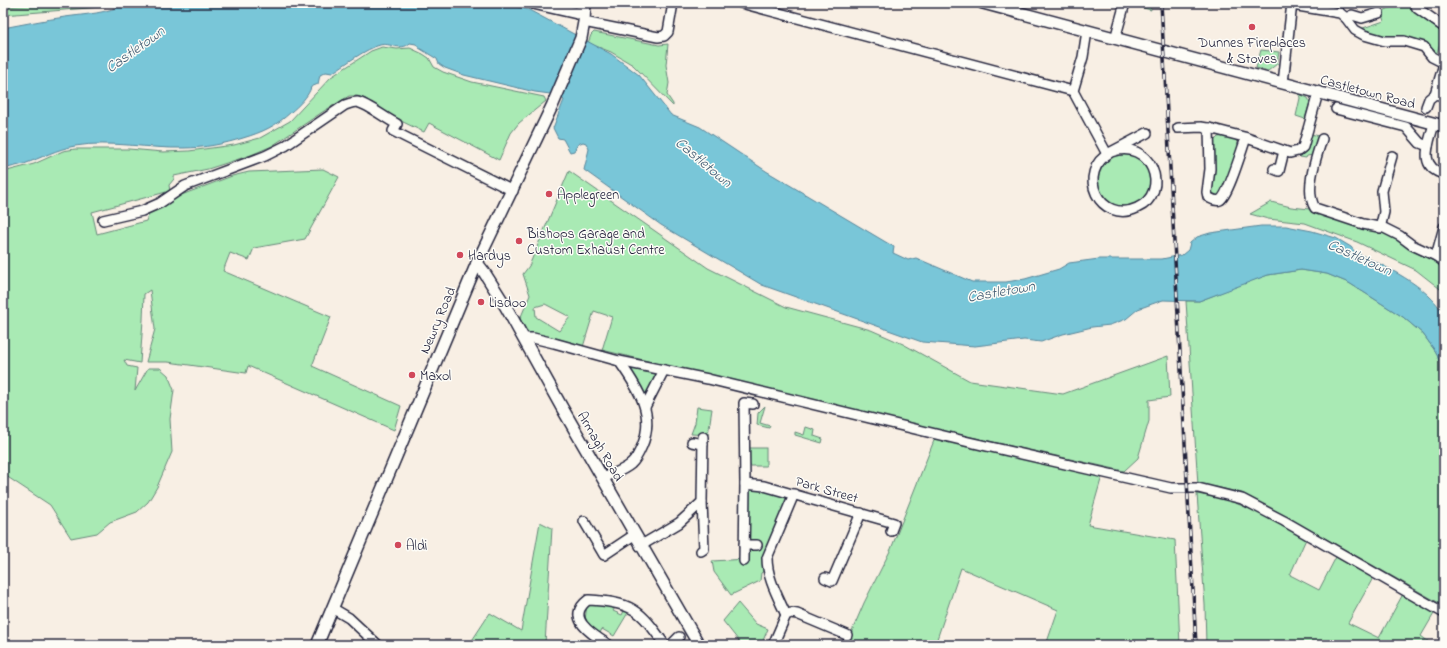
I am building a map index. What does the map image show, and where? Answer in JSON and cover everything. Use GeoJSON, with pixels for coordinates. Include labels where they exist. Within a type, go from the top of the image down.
{"type":"FeatureCollection","features":[{"type":"Feature","properties":{"kind":"main road"},"geometry":{"type":"LineString","coordinates":[[533,3],[557,7],[578,13],[584,5]]}},
{"type":"Feature","properties":{"kind":"main road","name":"Castletown Road"},"geometry":{"type":"LineString","coordinates":[[983,3],[1439,125]]}},
{"type":"Feature","properties":{"kind":"main road"},"geometry":{"type":"LineString","coordinates":[[582,31],[584,5]]}},
{"type":"Feature","properties":{"kind":"main road"},"geometry":{"type":"LineString","coordinates":[[557,7],[582,31]]}},
{"type":"Feature","properties":{"kind":"main road","name":"Newry Road"},"geometry":{"type":"LineString","coordinates":[[317,645],[477,263],[513,191],[553,104],[582,31]]}},
{"type":"Feature","properties":{"kind":"main road","name":"Armagh Road"},"geometry":{"type":"LineString","coordinates":[[477,263],[488,277],[696,644]]}},
{"type":"Feature","properties":{"kind":"street"},"geometry":{"type":"LineString","coordinates":[[582,31],[658,37],[664,36],[668,32],[673,3]]}},
{"type":"Feature","properties":{"kind":"street"},"geometry":{"type":"LineString","coordinates":[[741,3],[1073,91],[1109,153]]}},
{"type":"Feature","properties":{"kind":"street"},"geometry":{"type":"LineString","coordinates":[[1115,39],[1125,3]]}},
{"type":"Feature","properties":{"kind":"street"},"geometry":{"type":"LineString","coordinates":[[1414,3],[1417,8],[1444,27]]}},
{"type":"Feature","properties":{"kind":"street"},"geometry":{"type":"LineString","coordinates":[[1284,83],[1292,4],[1340,13],[1355,30],[1364,35],[1385,41],[1404,41],[1424,47],[1432,57],[1444,63],[1440,95],[1429,99],[1426,107]]}},
{"type":"Feature","properties":{"kind":"street"},"geometry":{"type":"LineString","coordinates":[[1346,18],[1352,15],[1362,18],[1379,13]]}},
{"type":"Feature","properties":{"kind":"street"},"geometry":{"type":"LineString","coordinates":[[1073,91],[1083,57],[1087,31]]}},
{"type":"Feature","properties":{"kind":"street"},"geometry":{"type":"LineString","coordinates":[[1178,128],[1209,128],[1246,138],[1284,151],[1298,151],[1303,147],[1318,93]]}},
{"type":"Feature","properties":{"kind":"street"},"geometry":{"type":"LineString","coordinates":[[103,220],[142,211],[160,203],[185,186],[265,156],[285,146],[344,105],[357,102],[396,124],[393,131],[513,191]]}},
{"type":"Feature","properties":{"kind":"street"},"geometry":{"type":"LineString","coordinates":[[1336,109],[1406,127],[1420,143],[1428,146]]}},
{"type":"Feature","properties":{"kind":"street"},"geometry":{"type":"LineString","coordinates":[[1439,125],[1428,146],[1427,160],[1431,168],[1444,174]]}},
{"type":"Feature","properties":{"kind":"street"},"geometry":{"type":"LineString","coordinates":[[1209,128],[1210,169],[1207,192],[1208,197],[1214,200],[1220,200],[1224,196],[1246,138]]}},
{"type":"Feature","properties":{"kind":"street"},"geometry":{"type":"LineString","coordinates":[[1109,153],[1125,149],[1136,151],[1145,157],[1151,164],[1154,175],[1154,187],[1152,194],[1145,203],[1135,209],[1124,211],[1109,208],[1100,200],[1094,189],[1093,173],[1098,162],[1109,153],[1147,132]]}},
{"type":"Feature","properties":{"kind":"street"},"geometry":{"type":"LineString","coordinates":[[1322,139],[1314,165],[1311,186],[1310,201],[1315,208],[1380,228],[1400,236],[1412,245],[1436,256],[1444,262]]}},
{"type":"Feature","properties":{"kind":"street"},"geometry":{"type":"LineString","coordinates":[[1274,170],[1279,171],[1284,151]]}},
{"type":"Feature","properties":{"kind":"street"},"geometry":{"type":"LineString","coordinates":[[1380,228],[1384,212],[1382,192],[1392,156]]}},
{"type":"Feature","properties":{"kind":"street"},"geometry":{"type":"LineString","coordinates":[[1436,256],[1444,227]]}},
{"type":"Feature","properties":{"kind":"street"},"geometry":{"type":"LineString","coordinates":[[523,338],[533,338],[619,361],[708,379],[961,440],[1171,488],[1198,488],[1242,499],[1444,612]]}},
{"type":"Feature","properties":{"kind":"street"},"geometry":{"type":"LineString","coordinates":[[602,478],[632,464],[636,459],[644,441],[646,421],[645,407],[635,384],[619,361]]}},
{"type":"Feature","properties":{"kind":"street"},"geometry":{"type":"LineString","coordinates":[[645,407],[664,370]]}},
{"type":"Feature","properties":{"kind":"street"},"geometry":{"type":"LineString","coordinates":[[744,561],[744,403],[753,404]]}},
{"type":"Feature","properties":{"kind":"street"},"geometry":{"type":"LineString","coordinates":[[692,442],[703,440],[702,502],[704,549],[701,551]]}},
{"type":"Feature","properties":{"kind":"street","name":"Park Street"},"geometry":{"type":"LineString","coordinates":[[745,484],[764,486],[894,523],[891,530]]}},
{"type":"Feature","properties":{"kind":"street"},"geometry":{"type":"LineString","coordinates":[[773,645],[786,615],[772,582],[767,566],[767,558],[794,494]]}},
{"type":"Feature","properties":{"kind":"street"},"geometry":{"type":"LineString","coordinates":[[640,546],[679,523],[702,502]]}},
{"type":"Feature","properties":{"kind":"street"},"geometry":{"type":"LineString","coordinates":[[825,578],[832,581],[861,513]]}},
{"type":"Feature","properties":{"kind":"street"},"geometry":{"type":"LineString","coordinates":[[584,521],[604,555],[634,535]]}},
{"type":"Feature","properties":{"kind":"street"},"geometry":{"type":"LineString","coordinates":[[744,545],[757,545]]}},
{"type":"Feature","properties":{"kind":"street"},"geometry":{"type":"LineString","coordinates":[[608,645],[591,634],[580,620],[579,613],[581,605],[588,600],[609,602],[632,608],[646,621],[665,645]]}},
{"type":"Feature","properties":{"kind":"street"},"geometry":{"type":"LineString","coordinates":[[332,608],[349,618],[378,645]]}},
{"type":"Feature","properties":{"kind":"street"},"geometry":{"type":"LineString","coordinates":[[786,615],[791,613],[797,614],[848,635]]}},
{"type":"Feature","properties":{"kind":"street"},"geometry":{"type":"LineString","coordinates":[[671,645],[679,637]]}},
{"type":"Feature","properties":{"kind":"green space"},"geometry":{"type":"Polygon","coordinates":[[[43,3],[116,3],[101,7],[3,15],[3,7],[43,3]]]}},
{"type":"Feature","properties":{"kind":"green space"},"geometry":{"type":"Polygon","coordinates":[[[1150,3],[1151,10],[1128,4],[1150,3]]]}},
{"type":"Feature","properties":{"kind":"green space"},"geometry":{"type":"Polygon","coordinates":[[[1400,3],[1409,3],[1423,19],[1443,33],[1437,53],[1427,44],[1382,38],[1358,28],[1363,28],[1384,21],[1381,12],[1400,3]]]}},
{"type":"Feature","properties":{"kind":"green space"},"geometry":{"type":"Polygon","coordinates":[[[594,32],[659,45],[668,44],[666,65],[669,83],[667,95],[673,106],[633,65],[611,52],[588,43],[594,32]]]}},
{"type":"Feature","properties":{"kind":"green space"},"geometry":{"type":"Polygon","coordinates":[[[382,47],[397,49],[410,48],[429,58],[434,67],[443,72],[472,82],[544,97],[546,101],[519,123],[511,133],[499,160],[429,123],[424,132],[401,121],[364,98],[349,96],[272,146],[251,155],[208,169],[174,176],[174,179],[169,185],[170,191],[92,212],[97,234],[146,221],[149,213],[176,197],[232,176],[249,172],[323,169],[339,177],[305,239],[254,248],[249,260],[230,253],[223,271],[331,317],[312,366],[401,406],[394,430],[248,366],[246,373],[168,362],[146,362],[155,329],[150,290],[144,294],[140,363],[124,360],[127,366],[137,368],[135,391],[148,368],[160,368],[168,375],[174,390],[170,419],[172,452],[157,487],[148,502],[137,512],[110,522],[97,533],[71,538],[50,505],[3,474],[3,172],[34,164],[63,151],[75,149],[129,149],[163,152],[189,151],[234,145],[260,138],[290,121],[331,77],[371,51],[382,47]]]}},
{"type":"Feature","properties":{"kind":"green space"},"geometry":{"type":"Polygon","coordinates":[[[1261,50],[1279,52],[1277,64],[1268,71],[1256,68],[1261,50]]]}},
{"type":"Feature","properties":{"kind":"green space"},"geometry":{"type":"Polygon","coordinates":[[[1299,94],[1308,98],[1310,102],[1305,119],[1296,116],[1300,98],[1299,94]]]}},
{"type":"Feature","properties":{"kind":"green space"},"geometry":{"type":"Polygon","coordinates":[[[1311,134],[1319,136],[1313,155],[1307,156],[1306,158],[1300,157],[1298,154],[1311,134]]]}},
{"type":"Feature","properties":{"kind":"green space"},"geometry":{"type":"Polygon","coordinates":[[[1224,136],[1235,139],[1239,149],[1222,194],[1219,197],[1212,196],[1210,191],[1214,141],[1218,137],[1224,136]]]}},
{"type":"Feature","properties":{"kind":"green space"},"geometry":{"type":"Polygon","coordinates":[[[1129,151],[1149,165],[1152,187],[1139,205],[1124,209],[1105,203],[1094,183],[1103,159],[1129,151]]]}},
{"type":"Feature","properties":{"kind":"green space"},"geometry":{"type":"Polygon","coordinates":[[[569,171],[708,268],[786,307],[871,330],[903,344],[970,381],[1063,394],[1168,356],[1170,397],[1149,400],[1149,421],[1138,458],[1124,471],[872,415],[602,350],[612,317],[594,311],[583,347],[531,334],[526,330],[520,319],[530,295],[523,274],[529,266],[569,171]],[[545,304],[535,307],[536,317],[559,331],[570,317],[545,304]]]}},
{"type":"Feature","properties":{"kind":"green space"},"geometry":{"type":"Polygon","coordinates":[[[1271,202],[1291,207],[1310,209],[1392,236],[1415,252],[1434,261],[1444,268],[1444,292],[1416,270],[1357,242],[1305,223],[1268,219],[1250,214],[1271,202]]]}},
{"type":"Feature","properties":{"kind":"green space"},"geometry":{"type":"Polygon","coordinates":[[[1301,270],[1327,274],[1349,283],[1403,317],[1423,334],[1436,352],[1444,369],[1444,601],[1441,604],[1242,493],[1216,487],[1198,485],[1186,301],[1199,301],[1238,285],[1268,275],[1301,270]]]}},
{"type":"Feature","properties":{"kind":"green space"},"geometry":{"type":"Polygon","coordinates":[[[629,365],[657,372],[658,375],[645,397],[642,387],[628,369],[629,365]]]}},
{"type":"Feature","properties":{"kind":"green space"},"geometry":{"type":"Polygon","coordinates":[[[765,406],[760,423],[770,426],[769,428],[757,425],[758,413],[765,406]]]}},
{"type":"Feature","properties":{"kind":"green space"},"geometry":{"type":"Polygon","coordinates":[[[697,407],[712,409],[708,435],[691,434],[695,423],[697,407]]]}},
{"type":"Feature","properties":{"kind":"green space"},"geometry":{"type":"Polygon","coordinates":[[[806,427],[815,430],[814,436],[823,439],[822,443],[795,435],[795,432],[804,435],[806,427]]]}},
{"type":"Feature","properties":{"kind":"green space"},"geometry":{"type":"Polygon","coordinates":[[[935,438],[1102,476],[1088,525],[1175,540],[1180,645],[1046,645],[1058,610],[961,568],[935,645],[846,645],[864,603],[891,549],[935,438]]]}},
{"type":"Feature","properties":{"kind":"green space"},"geometry":{"type":"Polygon","coordinates":[[[749,448],[766,448],[766,466],[749,466],[749,448]]]}},
{"type":"Feature","properties":{"kind":"green space"},"geometry":{"type":"Polygon","coordinates":[[[754,486],[788,498],[765,570],[761,573],[760,581],[731,595],[714,572],[712,561],[747,559],[750,542],[748,540],[747,491],[750,487],[754,486]]]}},
{"type":"Feature","properties":{"kind":"green space"},"geometry":{"type":"Polygon","coordinates":[[[1197,494],[1225,499],[1253,510],[1306,539],[1290,575],[1319,590],[1336,557],[1373,578],[1348,623],[1379,638],[1403,594],[1435,612],[1421,636],[1433,645],[1206,645],[1205,605],[1197,494]]]}},
{"type":"Feature","properties":{"kind":"green space"},"geometry":{"type":"Polygon","coordinates":[[[540,522],[552,528],[545,644],[547,645],[469,645],[490,613],[521,631],[540,522]]]}},
{"type":"Feature","properties":{"kind":"green space"},"geometry":{"type":"Polygon","coordinates":[[[593,603],[616,606],[613,611],[622,615],[625,609],[629,611],[614,636],[602,629],[599,635],[592,631],[585,620],[587,605],[593,603]]]}},
{"type":"Feature","properties":{"kind":"green space"},"geometry":{"type":"Polygon","coordinates":[[[738,603],[756,624],[768,629],[761,645],[742,645],[723,621],[738,603]]]}},
{"type":"Feature","properties":{"kind":"water","name":"Castletown"},"geometry":{"type":"Polygon","coordinates":[[[126,3],[502,3],[529,10],[611,54],[639,75],[671,115],[700,127],[766,171],[894,247],[893,253],[908,260],[916,258],[972,282],[1006,282],[1025,279],[1059,269],[1069,263],[1099,259],[1162,259],[1182,255],[1188,250],[1190,243],[1197,237],[1210,233],[1261,226],[1286,226],[1312,231],[1336,238],[1351,247],[1355,252],[1392,270],[1427,294],[1437,304],[1444,315],[1444,369],[1436,352],[1423,334],[1403,317],[1349,283],[1327,274],[1301,270],[1268,275],[1199,301],[1163,300],[1138,309],[1126,319],[1110,325],[1092,327],[1063,334],[1041,342],[1024,340],[975,346],[922,342],[762,285],[661,225],[584,170],[589,149],[586,143],[583,142],[578,144],[574,151],[570,152],[563,139],[558,138],[553,128],[564,100],[558,95],[535,92],[464,75],[445,68],[439,64],[437,59],[419,48],[416,44],[410,43],[403,47],[384,44],[380,45],[356,57],[332,73],[326,72],[320,75],[318,84],[311,87],[303,101],[285,117],[269,128],[243,138],[214,145],[191,148],[88,144],[68,147],[24,164],[3,169],[3,28],[49,19],[104,11],[119,7],[126,3]]]}},
{"type":"Feature","properties":{"kind":"railway"},"geometry":{"type":"LineString","coordinates":[[1161,3],[1196,645]]}},
{"type":"Feature","properties":{"kind":"place","name":"Dunnes Fireplaces & Stoves"},"geometry":{"type":"Point","coordinates":[1252,27]}},
{"type":"Feature","properties":{"kind":"place","name":"Applegreen"},"geometry":{"type":"Point","coordinates":[549,194]}},
{"type":"Feature","properties":{"kind":"place","name":"Bishops Garage and Custom Exhaust Centre"},"geometry":{"type":"Point","coordinates":[519,241]}},
{"type":"Feature","properties":{"kind":"place","name":"Hardys"},"geometry":{"type":"Point","coordinates":[460,255]}},
{"type":"Feature","properties":{"kind":"place","name":"Lisdoo"},"geometry":{"type":"Point","coordinates":[481,302]}},
{"type":"Feature","properties":{"kind":"place","name":"Maxol"},"geometry":{"type":"Point","coordinates":[412,375]}},
{"type":"Feature","properties":{"kind":"place","name":"Aldi"},"geometry":{"type":"Point","coordinates":[398,545]}}]}
